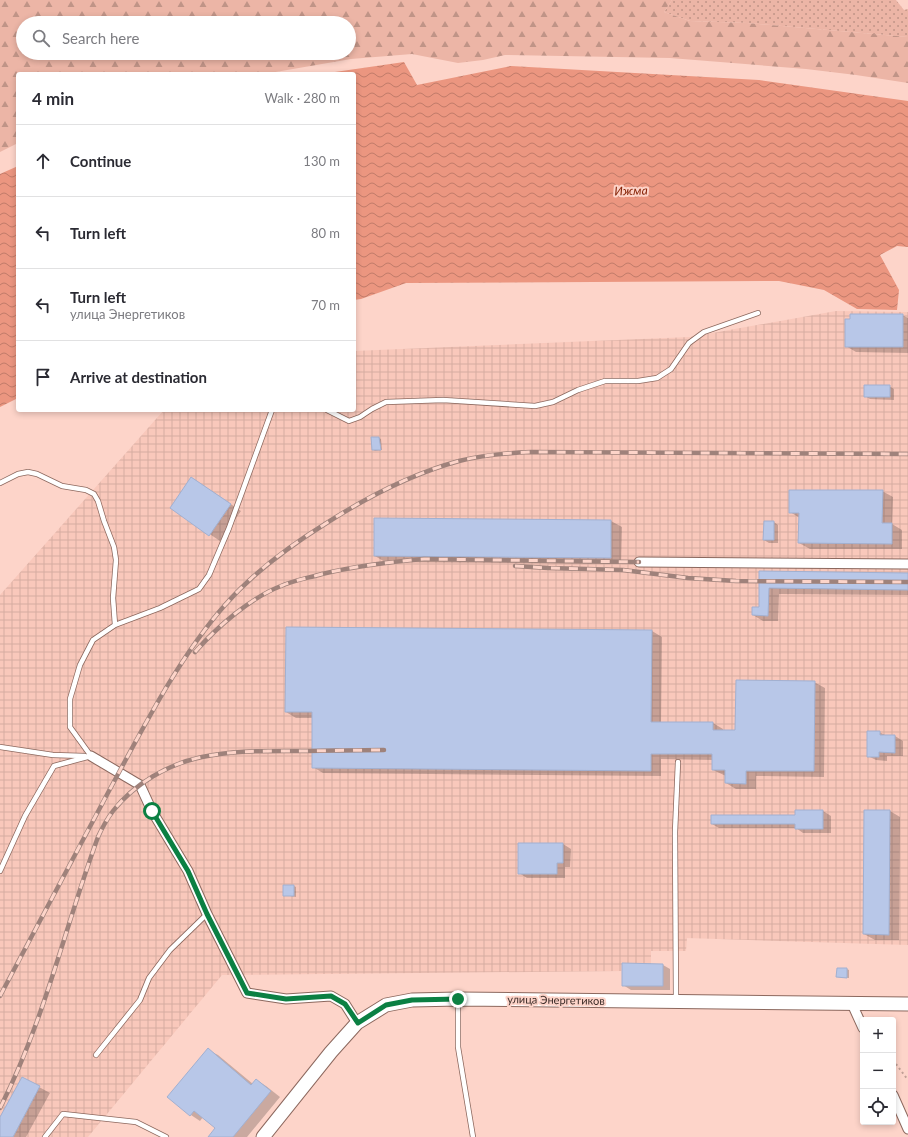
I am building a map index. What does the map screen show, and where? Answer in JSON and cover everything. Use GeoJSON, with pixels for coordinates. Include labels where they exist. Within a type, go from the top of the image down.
{"type":"FeatureCollection","features":[{"type":"Feature","properties":{"kind":"main road","name":"улица Энергетиков"},"geometry":{"type":"LineString","coordinates":[[262,1137],[330,1052],[358,1023],[386,1005],[412,1000],[458,999],[908,1004]]}},
{"type":"Feature","properties":{"kind":"street"},"geometry":{"type":"LineString","coordinates":[[639,562],[908,564]]}},
{"type":"Feature","properties":{"kind":"street"},"geometry":{"type":"LineString","coordinates":[[91,756],[140,785],[152,811],[188,871],[207,914],[247,993],[286,999],[331,996],[345,1004],[358,1023]]}},
{"type":"Feature","properties":{"kind":"street"},"geometry":{"type":"LineString","coordinates":[[852,1004],[860,1021]]}},
{"type":"Feature","properties":{"kind":"street"},"geometry":{"type":"LineString","coordinates":[[896,1102],[908,1129]]}},
{"type":"Feature","properties":{"kind":"lane"},"geometry":{"type":"LineString","coordinates":[[331,412],[349,421],[360,417],[386,402],[443,400],[535,406],[553,402],[578,390],[605,381],[638,381],[657,378],[671,369],[689,343],[704,332],[758,313]]}},
{"type":"Feature","properties":{"kind":"lane"},"geometry":{"type":"LineString","coordinates":[[91,756],[70,727],[70,699],[80,665],[93,640],[114,625],[160,608],[198,589],[209,575],[229,528],[271,412]]}},
{"type":"Feature","properties":{"kind":"lane"},"geometry":{"type":"LineString","coordinates":[[0,482],[18,474],[28,472],[37,474],[62,486],[86,490],[94,494],[98,501],[114,547],[116,560],[113,598],[114,625]]}},
{"type":"Feature","properties":{"kind":"lane"},"geometry":{"type":"LineString","coordinates":[[0,747],[53,755],[91,756]]}},
{"type":"Feature","properties":{"kind":"lane"},"geometry":{"type":"LineString","coordinates":[[0,872],[25,816],[54,766],[91,756]]}},
{"type":"Feature","properties":{"kind":"lane"},"geometry":{"type":"LineString","coordinates":[[676,1002],[675,832],[678,762]]}},
{"type":"Feature","properties":{"kind":"lane"},"geometry":{"type":"LineString","coordinates":[[96,1055],[140,1000],[149,978],[170,950],[207,914]]}},
{"type":"Feature","properties":{"kind":"lane"},"geometry":{"type":"LineString","coordinates":[[458,999],[458,1047],[473,1137]]}},
{"type":"Feature","properties":{"kind":"lane"},"geometry":{"type":"LineString","coordinates":[[45,1137],[63,1114],[136,1122],[166,1137]]}},
{"type":"Feature","properties":{"kind":"path"},"geometry":{"type":"LineString","coordinates":[[896,1064],[908,1080]]}},
{"type":"Feature","properties":{"kind":"shaded area"},"geometry":{"type":"Polygon","coordinates":[[[836,311],[908,312],[908,945],[687,938],[686,951],[651,951],[651,964],[622,963],[622,971],[222,975],[88,1137],[0,1137],[0,595],[162,412],[356,412],[356,351],[690,337],[836,311]]]}},
{"type":"Feature","properties":{"kind":"green space"},"geometry":{"type":"Polygon","coordinates":[[[0,0],[672,0],[664,12],[690,21],[747,23],[908,37],[908,83],[806,69],[670,58],[505,55],[483,60],[458,63],[412,54],[356,59],[356,16],[16,16],[16,60],[345,60],[276,72],[16,72],[16,144],[0,152],[0,0]]]}},
{"type":"Feature","properties":{"kind":"green space"},"geometry":{"type":"Polygon","coordinates":[[[672,0],[896,0],[904,10],[908,9],[908,37],[747,23],[690,21],[664,12],[672,0]]]}},
{"type":"Feature","properties":{"kind":"water","name":"Ижма"},"geometry":{"type":"Polygon","coordinates":[[[404,62],[417,85],[511,66],[759,80],[908,101],[908,247],[897,246],[880,255],[899,290],[897,310],[857,309],[824,290],[779,281],[406,283],[356,300],[356,72],[335,72],[404,62]]]}},
{"type":"Feature","properties":{"kind":"water"},"geometry":{"type":"Polygon","coordinates":[[[16,167],[16,399],[0,407],[0,174],[16,167]]]}},
{"type":"Feature","properties":{"kind":"building"},"geometry":{"type":"Polygon","coordinates":[[[850,314],[903,314],[903,347],[845,347],[845,319],[850,319],[850,314]]]}},
{"type":"Feature","properties":{"kind":"building"},"geometry":{"type":"Polygon","coordinates":[[[864,385],[890,385],[890,397],[864,397],[864,385]]]}},
{"type":"Feature","properties":{"kind":"building"},"geometry":{"type":"Polygon","coordinates":[[[371,437],[379,437],[381,450],[372,450],[371,437]]]}},
{"type":"Feature","properties":{"kind":"building"},"geometry":{"type":"Polygon","coordinates":[[[191,477],[231,504],[209,536],[170,508],[191,477]]]}},
{"type":"Feature","properties":{"kind":"building"},"geometry":{"type":"Polygon","coordinates":[[[789,490],[883,490],[882,523],[892,523],[892,544],[798,543],[799,513],[789,513],[789,490]]]}},
{"type":"Feature","properties":{"kind":"building"},"geometry":{"type":"Polygon","coordinates":[[[374,518],[611,520],[611,558],[374,556],[374,518]]]}},
{"type":"Feature","properties":{"kind":"building"},"geometry":{"type":"Polygon","coordinates":[[[764,521],[774,521],[774,540],[763,540],[764,521]]]}},
{"type":"Feature","properties":{"kind":"building"},"geometry":{"type":"Polygon","coordinates":[[[759,571],[908,573],[908,590],[769,588],[768,616],[752,615],[752,607],[759,607],[759,571]]]}},
{"type":"Feature","properties":{"kind":"building"},"geometry":{"type":"Polygon","coordinates":[[[286,627],[652,630],[651,722],[713,722],[713,730],[735,730],[736,680],[815,681],[814,771],[746,771],[746,784],[725,783],[725,770],[712,770],[712,754],[651,754],[651,771],[312,768],[312,712],[285,712],[286,627]]]}},
{"type":"Feature","properties":{"kind":"building"},"geometry":{"type":"Polygon","coordinates":[[[867,731],[880,731],[880,735],[895,735],[895,753],[879,752],[879,757],[867,757],[867,731]]]}},
{"type":"Feature","properties":{"kind":"building"},"geometry":{"type":"Polygon","coordinates":[[[795,810],[823,810],[823,829],[795,829],[795,824],[711,824],[711,815],[795,815],[795,810]]]}},
{"type":"Feature","properties":{"kind":"building"},"geometry":{"type":"Polygon","coordinates":[[[864,810],[890,810],[889,935],[863,934],[864,810]]]}},
{"type":"Feature","properties":{"kind":"building"},"geometry":{"type":"Polygon","coordinates":[[[518,843],[563,843],[563,863],[557,863],[557,874],[518,874],[518,843]]]}},
{"type":"Feature","properties":{"kind":"building"},"geometry":{"type":"Polygon","coordinates":[[[283,885],[294,885],[294,896],[283,896],[283,885]]]}},
{"type":"Feature","properties":{"kind":"building"},"geometry":{"type":"Polygon","coordinates":[[[622,963],[663,964],[663,986],[622,986],[622,963]]]}},
{"type":"Feature","properties":{"kind":"building"},"geometry":{"type":"Polygon","coordinates":[[[837,968],[847,968],[847,978],[836,977],[837,968]]]}},
{"type":"Feature","properties":{"kind":"building"},"geometry":{"type":"Polygon","coordinates":[[[208,1048],[251,1085],[256,1079],[271,1091],[233,1137],[208,1137],[215,1128],[194,1111],[190,1116],[167,1097],[208,1048]]]}},
{"type":"Feature","properties":{"kind":"building"},"geometry":{"type":"Polygon","coordinates":[[[22,1077],[40,1086],[13,1137],[0,1137],[0,1117],[22,1077]]]}},
{"type":"Feature","properties":{"kind":"railway"},"geometry":{"type":"LineString","coordinates":[[0,996],[135,742],[192,647],[225,605],[260,571],[298,542],[341,514],[390,487],[441,466],[477,457],[513,453],[908,454]]}},
{"type":"Feature","properties":{"kind":"railway"},"geometry":{"type":"LineString","coordinates":[[195,652],[224,623],[269,591],[302,579],[335,571],[398,561],[424,559],[639,562]]}},
{"type":"Feature","properties":{"kind":"railway"},"geometry":{"type":"LineString","coordinates":[[515,566],[623,570],[688,578],[736,581],[908,582]]}},
{"type":"Feature","properties":{"kind":"railway"},"geometry":{"type":"LineString","coordinates":[[0,1108],[42,1008],[98,837],[113,811],[121,801],[141,784],[164,770],[189,760],[202,757],[234,752],[255,751],[384,750]]}},
{"type":"Feature","properties":{"kind":"route"},"geometry":{"type":"LineString","coordinates":[[152,811],[188,871],[207,914],[247,993],[286,999],[331,996],[345,1004],[358,1023],[386,1005],[412,1000],[458,999]]}}]}
